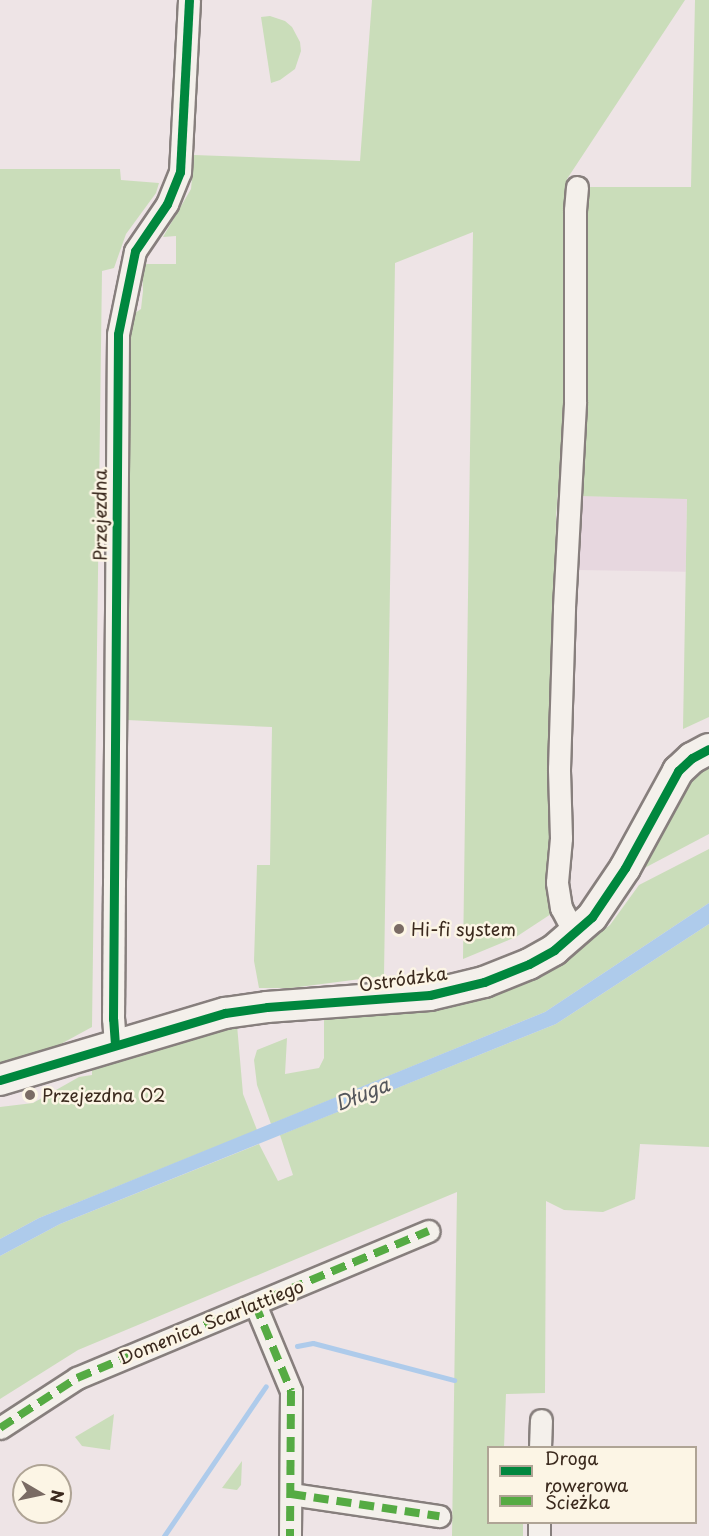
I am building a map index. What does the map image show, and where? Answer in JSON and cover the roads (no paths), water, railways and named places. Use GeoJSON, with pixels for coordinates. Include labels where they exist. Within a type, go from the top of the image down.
{"type":"FeatureCollection","features":[{"type":"Feature","properties":{"kind":"street","name":"Przejezdna"},"geometry":{"type":"LineString","coordinates":[[115,1045],[113,1019],[118,334],[135,251],[167,204],[180,172],[189,0]]}},
{"type":"Feature","properties":{"kind":"street"},"geometry":{"type":"LineString","coordinates":[[575,933],[561,908],[557,882],[561,838],[560,769],[564,618],[575,401],[574,232],[578,187]]}},
{"type":"Feature","properties":{"kind":"street","name":"Ostródzka"},"geometry":{"type":"LineString","coordinates":[[0,1080],[225,1013],[267,1007],[405,998],[484,982],[529,964],[554,950],[575,933],[598,909],[625,868],[678,771],[692,758],[709,749]]}},
{"type":"Feature","properties":{"kind":"street","name":"Domenica Scarlattiego"},"geometry":{"type":"LineString","coordinates":[[0,1428],[77,1378],[429,1231]]}},
{"type":"Feature","properties":{"kind":"street"},"geometry":{"type":"LineString","coordinates":[[255,1304],[291,1391],[290,1536]]}},
{"type":"Feature","properties":{"kind":"street"},"geometry":{"type":"LineString","coordinates":[[540,1420],[540,1446]]}},
{"type":"Feature","properties":{"kind":"street"},"geometry":{"type":"LineString","coordinates":[[291,1494],[439,1516]]}},
{"type":"Feature","properties":{"kind":"water","name":"Długa"},"geometry":{"type":"Polygon","coordinates":[[[709,903],[709,924],[556,1024],[60,1224],[0,1256],[0,1239],[39,1218],[545,1012],[709,903]]]}},
{"type":"Feature","properties":{"kind":"waterway"},"geometry":{"type":"LineString","coordinates":[[297,1346],[313,1343],[454,1380]]}},
{"type":"Feature","properties":{"kind":"waterway"},"geometry":{"type":"LineString","coordinates":[[164,1536],[266,1386]]}},
{"type":"Feature","properties":{"kind":"place","name":"Hi-fi system"},"geometry":{"type":"Point","coordinates":[399,929]}},
{"type":"Feature","properties":{"kind":"place","name":"Przejezdna 02"},"geometry":{"type":"Point","coordinates":[30,1095]}}]}
